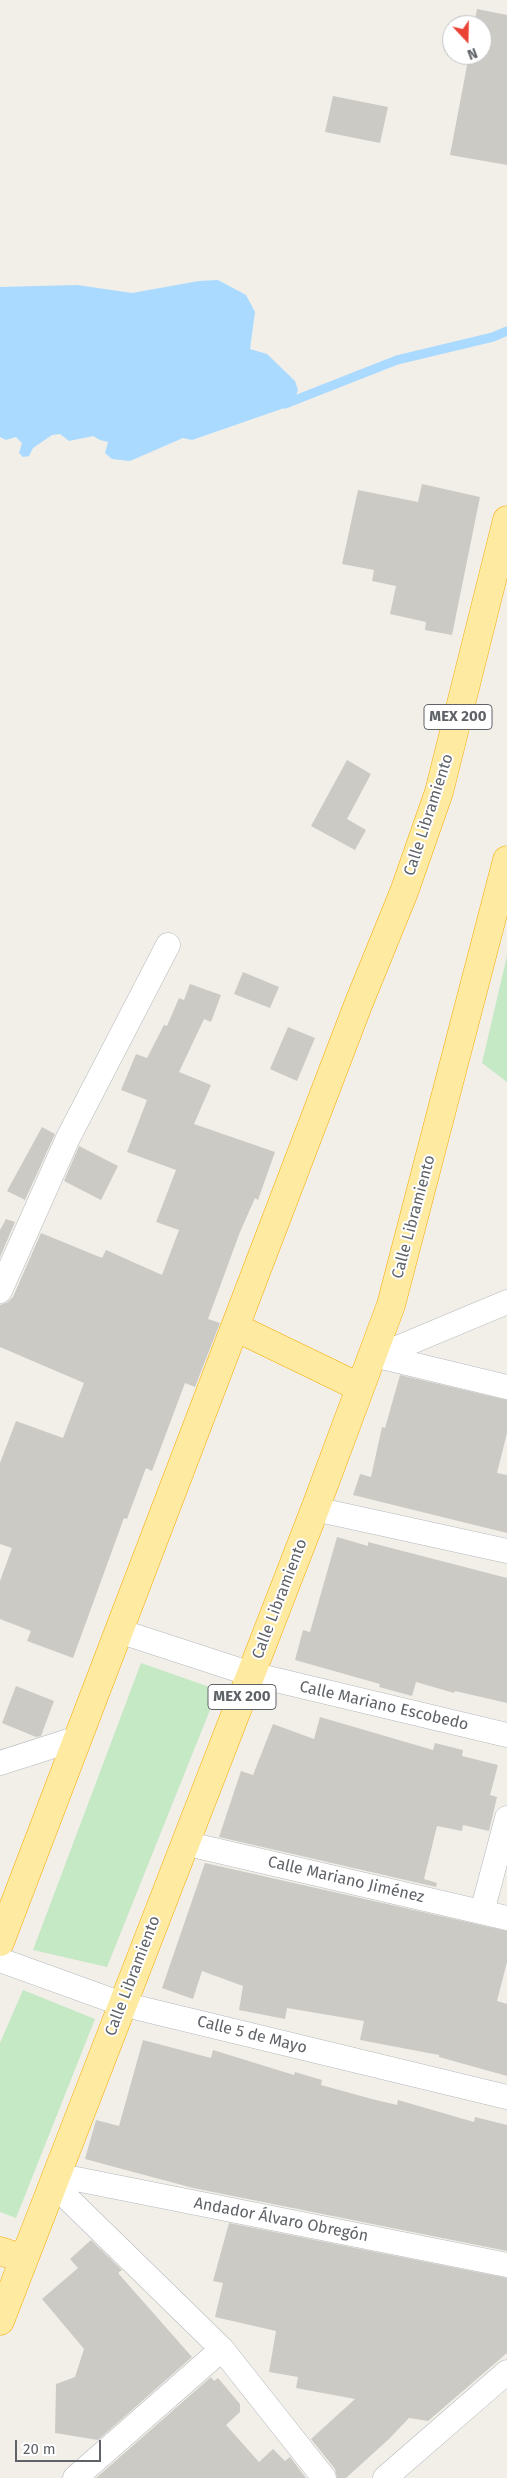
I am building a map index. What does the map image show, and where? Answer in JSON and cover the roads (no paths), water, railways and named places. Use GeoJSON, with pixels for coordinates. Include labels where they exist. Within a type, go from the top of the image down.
{"type":"FeatureCollection","features":[{"type":"Feature","properties":{"kind":"highway","name":"Calle Libramiento"},"geometry":{"type":"LineString","coordinates":[[0,1942],[358,1005],[404,892],[440,792],[505,530]]}},
{"type":"Feature","properties":{"kind":"highway","name":"Calle Libramiento"},"geometry":{"type":"LineString","coordinates":[[0,2321],[12,2255],[54,2179],[315,1509],[359,1387],[375,1353],[391,1305],[507,860]]}},
{"type":"Feature","properties":{"kind":"highway"},"geometry":{"type":"LineString","coordinates":[[234,1328],[359,1387]]}},
{"type":"Feature","properties":{"kind":"street"},"geometry":{"type":"LineString","coordinates":[[0,1290],[68,1138],[168,945]]}},
{"type":"Feature","properties":{"kind":"street"},"geometry":{"type":"LineString","coordinates":[[375,1353],[507,1302]]}},
{"type":"Feature","properties":{"kind":"street"},"geometry":{"type":"LineString","coordinates":[[375,1353],[507,1387]]}},
{"type":"Feature","properties":{"kind":"street"},"geometry":{"type":"LineString","coordinates":[[315,1509],[507,1551]]}},
{"type":"Feature","properties":{"kind":"street","name":"Calle Mariano Escobedo"},"geometry":{"type":"LineString","coordinates":[[118,1632],[251,1674],[507,1735]]}},
{"type":"Feature","properties":{"kind":"street"},"geometry":{"type":"LineString","coordinates":[[0,1763],[78,1738]]}},
{"type":"Feature","properties":{"kind":"street"},"geometry":{"type":"LineString","coordinates":[[482,1912],[507,1818]]}},
{"type":"Feature","properties":{"kind":"street","name":"Calle Mariano Jiménez"},"geometry":{"type":"LineString","coordinates":[[184,1843],[507,1918]]}},
{"type":"Feature","properties":{"kind":"street","name":"Calle 5 de Mayo"},"geometry":{"type":"LineString","coordinates":[[0,1960],[122,2004],[507,2097]]}},
{"type":"Feature","properties":{"kind":"street"},"geometry":{"type":"LineString","coordinates":[[54,2179],[222,2349],[324,2478]]}},
{"type":"Feature","properties":{"kind":"street","name":"Andador Álvaro Obregón"},"geometry":{"type":"LineString","coordinates":[[54,2179],[507,2266]]}},
{"type":"Feature","properties":{"kind":"street"},"geometry":{"type":"LineString","coordinates":[[75,2478],[222,2349]]}},
{"type":"Feature","properties":{"kind":"street"},"geometry":{"type":"LineString","coordinates":[[385,2478],[507,2372]]}},
{"type":"Feature","properties":{"kind":"water"},"geometry":{"type":"Polygon","coordinates":[[[218,280],[246,295],[255,312],[250,349],[267,354],[295,381],[298,390],[293,405],[192,440],[183,438],[130,461],[112,459],[105,453],[108,442],[93,436],[69,441],[60,434],[52,435],[33,448],[29,456],[23,457],[19,453],[22,443],[16,437],[6,440],[0,437],[0,287],[77,285],[132,293],[199,281],[218,280]]]}},
{"type":"Feature","properties":{"kind":"waterway"},"geometry":{"type":"LineString","coordinates":[[285,404],[397,360],[493,337],[507,331]]}}]}
